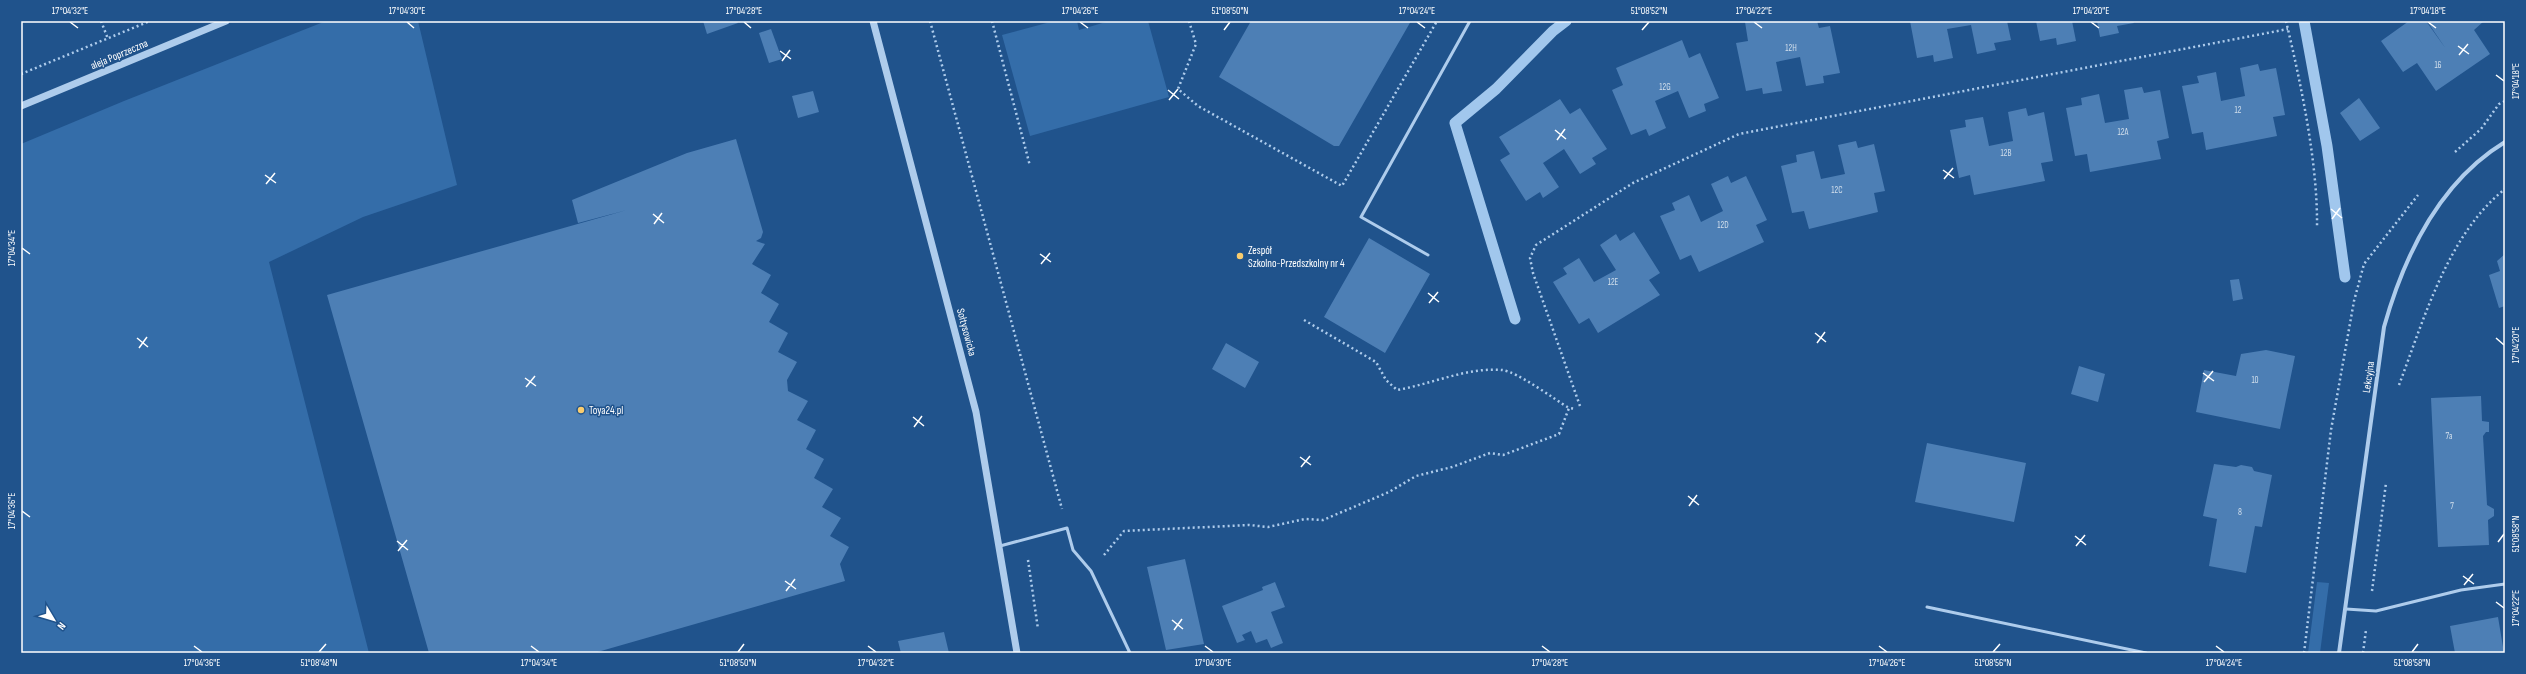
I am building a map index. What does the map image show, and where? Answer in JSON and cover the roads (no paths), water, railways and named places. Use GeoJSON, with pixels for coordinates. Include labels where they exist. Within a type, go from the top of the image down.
{"type":"FeatureCollection","features":[{"type":"Feature","properties":{"kind":"street","name":"aleja Poprzeczna"},"geometry":{"type":"LineString","coordinates":[[21,106],[226,21]]}},
{"type":"Feature","properties":{"kind":"street","name":"Sołtysowicka"},"geometry":{"type":"LineString","coordinates":[[873,21],[976,412],[1017,653]]}},
{"type":"Feature","properties":{"kind":"street","name":"Lekcyjna"},"geometry":{"type":"LineString","coordinates":[[2339,653],[2384,327],[2399,280],[2404,266],[2427,223],[2456,182],[2492,150],[2505,142]]}},
{"type":"Feature","properties":{"kind":"lane"},"geometry":{"type":"LineString","coordinates":[[1428,255],[1361,217],[1470,21]]}},
{"type":"Feature","properties":{"kind":"lane"},"geometry":{"type":"LineString","coordinates":[[1000,546],[1067,528],[1073,550],[1091,571],[1130,653]]}},
{"type":"Feature","properties":{"kind":"lane"},"geometry":{"type":"LineString","coordinates":[[2346,609],[2369,611],[2461,590],[2505,584]]}},
{"type":"Feature","properties":{"kind":"lane"},"geometry":{"type":"LineString","coordinates":[[1927,607],[2146,653]]}},
{"type":"Feature","properties":{"kind":"waterway"},"geometry":{"type":"LineString","coordinates":[[1515,319],[1455,123],[1496,89],[1553,31],[1566,21]]}},
{"type":"Feature","properties":{"kind":"waterway"},"geometry":{"type":"LineString","coordinates":[[2304,21],[2327,146],[2345,277]]}},
{"type":"Feature","properties":{"kind":"place","name":"Zespół Szkolno-Przedszkolny nr 4"},"geometry":{"type":"Point","coordinates":[1240,256]}},
{"type":"Feature","properties":{"kind":"place","name":"Toya24.pl"},"geometry":{"type":"Point","coordinates":[581,410]}}]}
